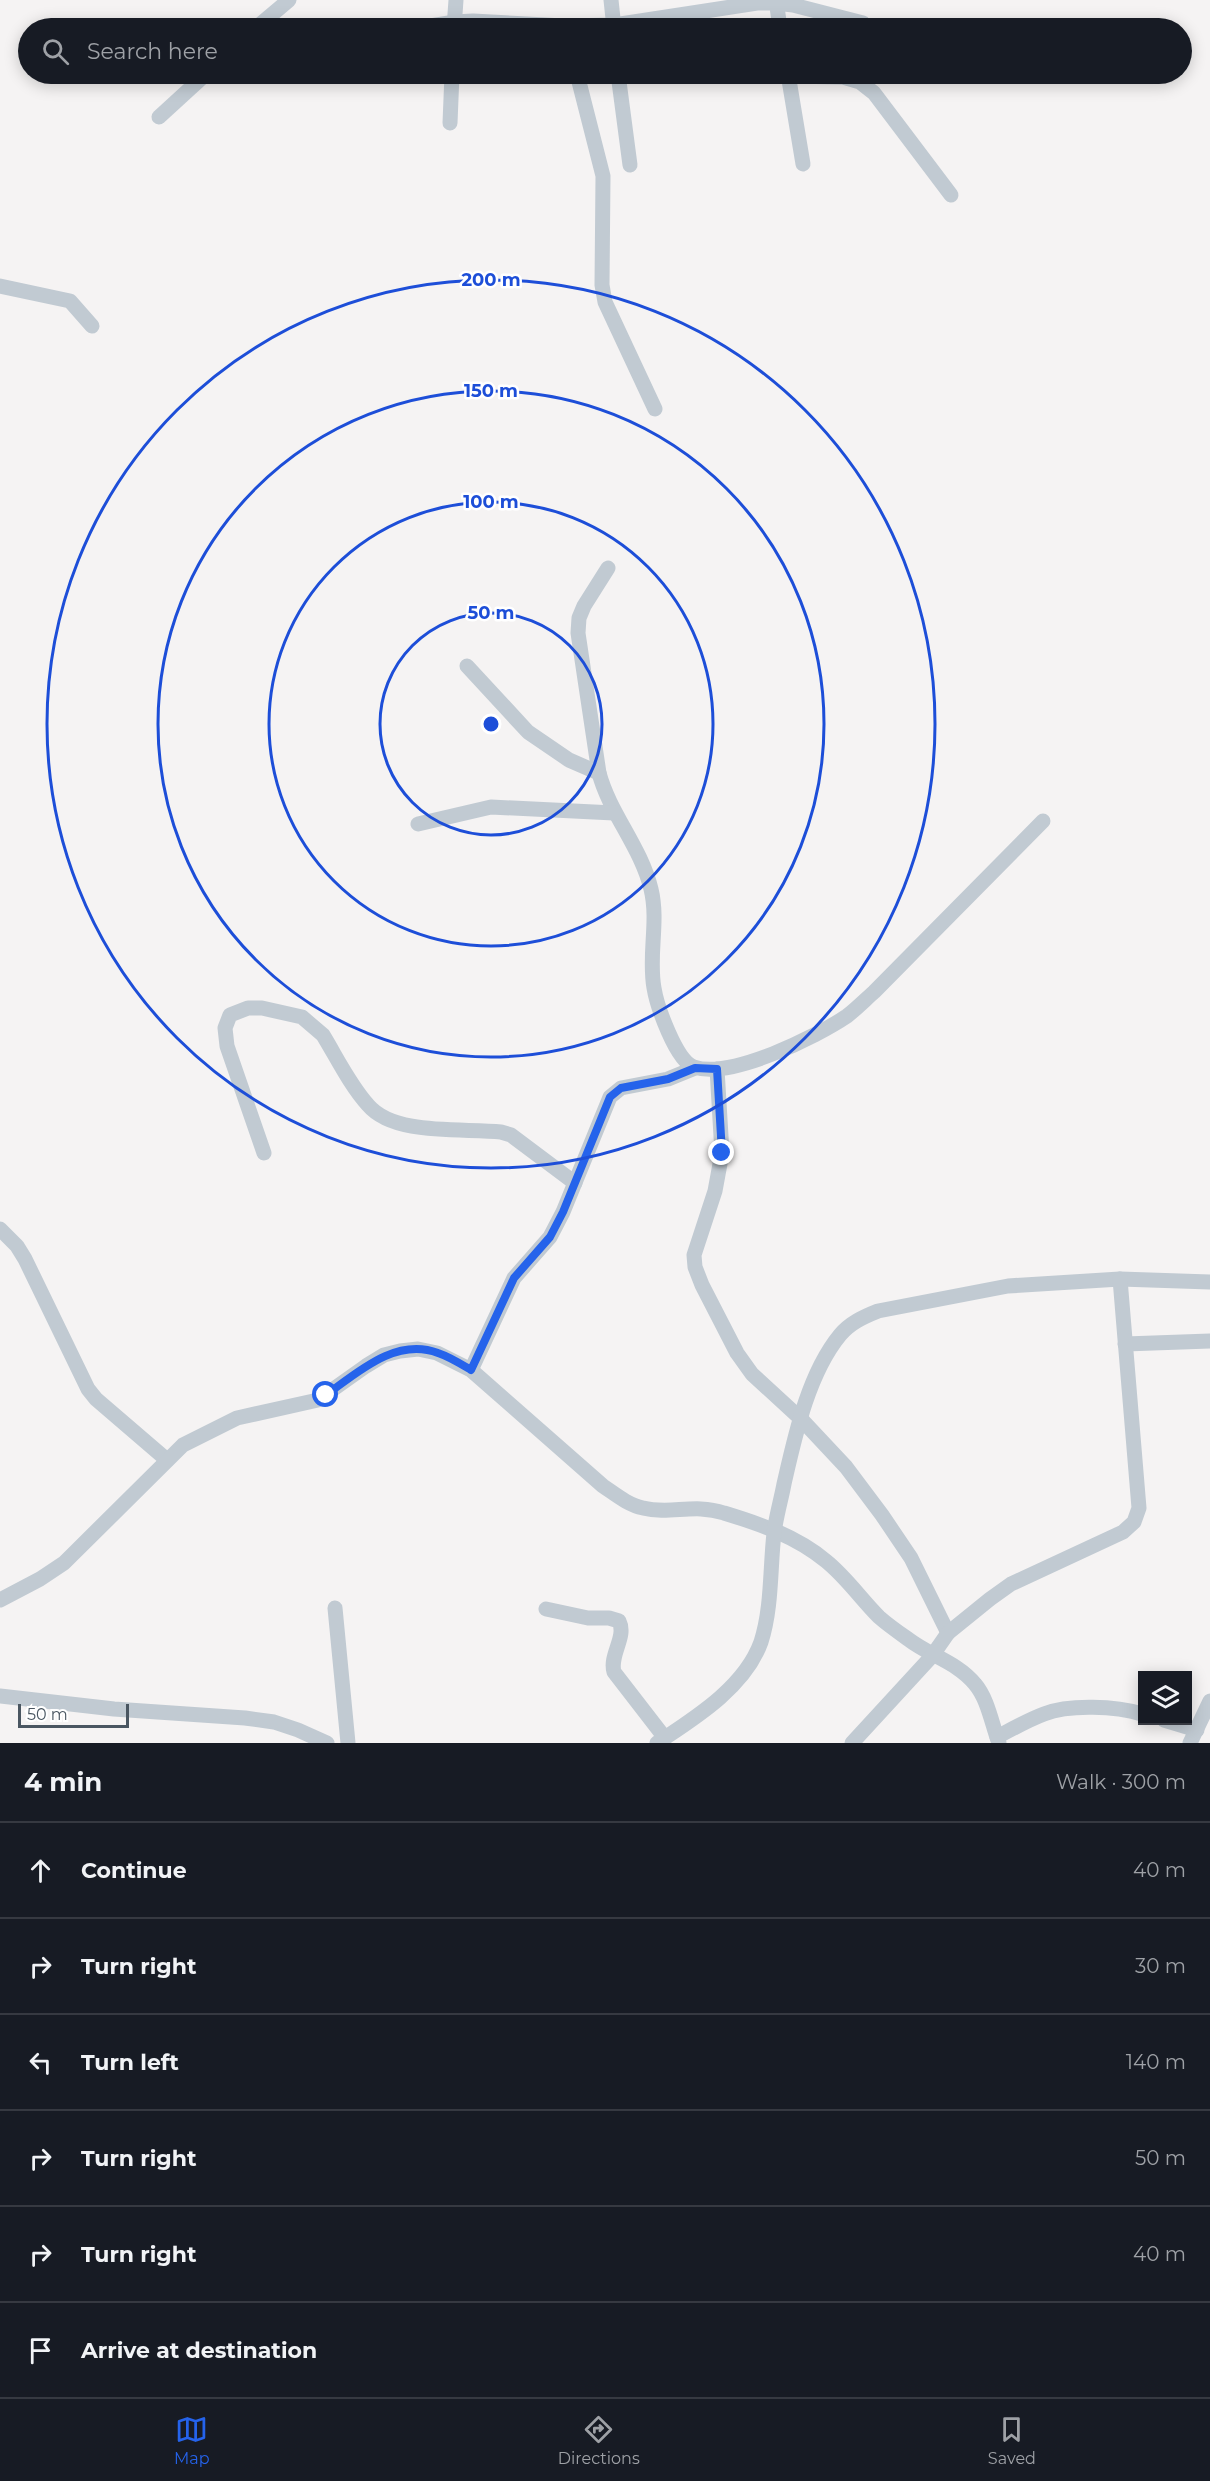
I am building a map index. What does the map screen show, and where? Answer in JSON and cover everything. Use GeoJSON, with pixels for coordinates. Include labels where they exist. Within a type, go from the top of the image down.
{"type":"FeatureCollection","features":[{"type":"Feature","properties":{"kind":"street"},"geometry":{"type":"LineString","coordinates":[[268,18],[289,0]]}},
{"type":"Feature","properties":{"kind":"street"},"geometry":{"type":"LineString","coordinates":[[455,18],[456,0]]}},
{"type":"Feature","properties":{"kind":"street"},"geometry":{"type":"LineString","coordinates":[[611,0],[613,18]]}},
{"type":"Feature","properties":{"kind":"street"},"geometry":{"type":"LineString","coordinates":[[776,1],[779,18]]}},
{"type":"Feature","properties":{"kind":"street"},"geometry":{"type":"LineString","coordinates":[[668,18],[776,1],[843,18]]}},
{"type":"Feature","properties":{"kind":"street"},"geometry":{"type":"LineString","coordinates":[[159,117],[195,84]]}},
{"type":"Feature","properties":{"kind":"street"},"geometry":{"type":"LineString","coordinates":[[450,123],[452,84]]}},
{"type":"Feature","properties":{"kind":"street"},"geometry":{"type":"LineString","coordinates":[[580,84],[603,176],[602,285],[605,302],[655,409]]}},
{"type":"Feature","properties":{"kind":"street"},"geometry":{"type":"LineString","coordinates":[[619,84],[630,165]]}},
{"type":"Feature","properties":{"kind":"street"},"geometry":{"type":"LineString","coordinates":[[790,84],[803,164]]}},
{"type":"Feature","properties":{"kind":"street"},"geometry":{"type":"LineString","coordinates":[[863,84],[874,93],[951,195]]}},
{"type":"Feature","properties":{"kind":"street"},"geometry":{"type":"LineString","coordinates":[[0,286],[70,302],[92,326]]}},
{"type":"Feature","properties":{"kind":"street"},"geometry":{"type":"LineString","coordinates":[[608,568],[579,618],[578,633],[599,773],[605,794],[636,851],[650,885],[655,918],[653,986],[657,1004],[678,1051],[688,1064],[695,1068]]}},
{"type":"Feature","properties":{"kind":"street"},"geometry":{"type":"LineString","coordinates":[[467,666],[528,732],[569,760],[599,773]]}},
{"type":"Feature","properties":{"kind":"street"},"geometry":{"type":"LineString","coordinates":[[418,824],[491,807],[614,813]]}},
{"type":"Feature","properties":{"kind":"street"},"geometry":{"type":"LineString","coordinates":[[471,1370],[514,1278],[550,1237],[614,1092],[621,1088],[668,1079],[695,1068],[717,1069],[751,1061],[783,1050],[848,1016],[1043,821]]}},
{"type":"Feature","properties":{"kind":"street"},"geometry":{"type":"LineString","coordinates":[[264,1153],[227,1046],[225,1028],[230,1015],[248,1008],[262,1008],[302,1017],[314,1026],[367,1105],[380,1117],[395,1124],[501,1132],[511,1135],[575,1183]]}},
{"type":"Feature","properties":{"kind":"street"},"geometry":{"type":"LineString","coordinates":[[717,1069],[722,1153],[715,1191],[696,1243],[695,1267],[737,1353],[752,1374],[801,1419],[846,1467],[900,1540],[948,1633]]}},
{"type":"Feature","properties":{"kind":"street"},"geometry":{"type":"LineString","coordinates":[[0,1229],[17,1246],[25,1259],[88,1389],[96,1400],[167,1460]]}},
{"type":"Feature","properties":{"kind":"street"},"geometry":{"type":"LineString","coordinates":[[852,1743],[932,1656],[948,1633],[1011,1584],[1123,1532],[1134,1522],[1138,1508],[1120,1279]]}},
{"type":"Feature","properties":{"kind":"street"},"geometry":{"type":"LineString","coordinates":[[546,1609],[588,1617],[609,1618],[619,1622],[622,1627],[612,1662],[614,1672],[661,1740],[715,1701],[750,1662],[760,1642],[767,1613],[774,1530],[801,1419],[825,1356],[841,1333],[858,1319],[878,1311],[1008,1286],[1120,1279],[1210,1282]]}},
{"type":"Feature","properties":{"kind":"street"},"geometry":{"type":"LineString","coordinates":[[1125,1344],[1210,1341]]}},
{"type":"Feature","properties":{"kind":"street"},"geometry":{"type":"LineString","coordinates":[[0,1600],[40,1579],[64,1563],[183,1445],[237,1418],[318,1400],[384,1356],[418,1349],[437,1353],[471,1370],[603,1486],[627,1502],[640,1508],[654,1510],[708,1509],[790,1537],[826,1561],[879,1617],[932,1656],[951,1663],[966,1673],[978,1687],[998,1740],[1044,1714],[1057,1710],[1109,1708],[1138,1713]]}},
{"type":"Feature","properties":{"kind":"street"},"geometry":{"type":"LineString","coordinates":[[335,1608],[348,1743]]}},
{"type":"Feature","properties":{"kind":"street"},"geometry":{"type":"LineString","coordinates":[[0,1696],[114,1709],[274,1722],[327,1743]]}},
{"type":"Feature","properties":{"kind":"street"},"geometry":{"type":"LineString","coordinates":[[1173,1725],[1193,1737],[1210,1701]]}},
{"type":"Feature","properties":{"kind":"route"},"geometry":{"type":"LineString","coordinates":[[326,1395],[366,1366],[384,1356],[400,1351],[418,1349],[437,1353],[471,1370],[514,1278],[550,1237],[563,1212],[614,1092],[621,1088],[668,1079],[695,1068],[717,1069],[722,1153]]}}]}
